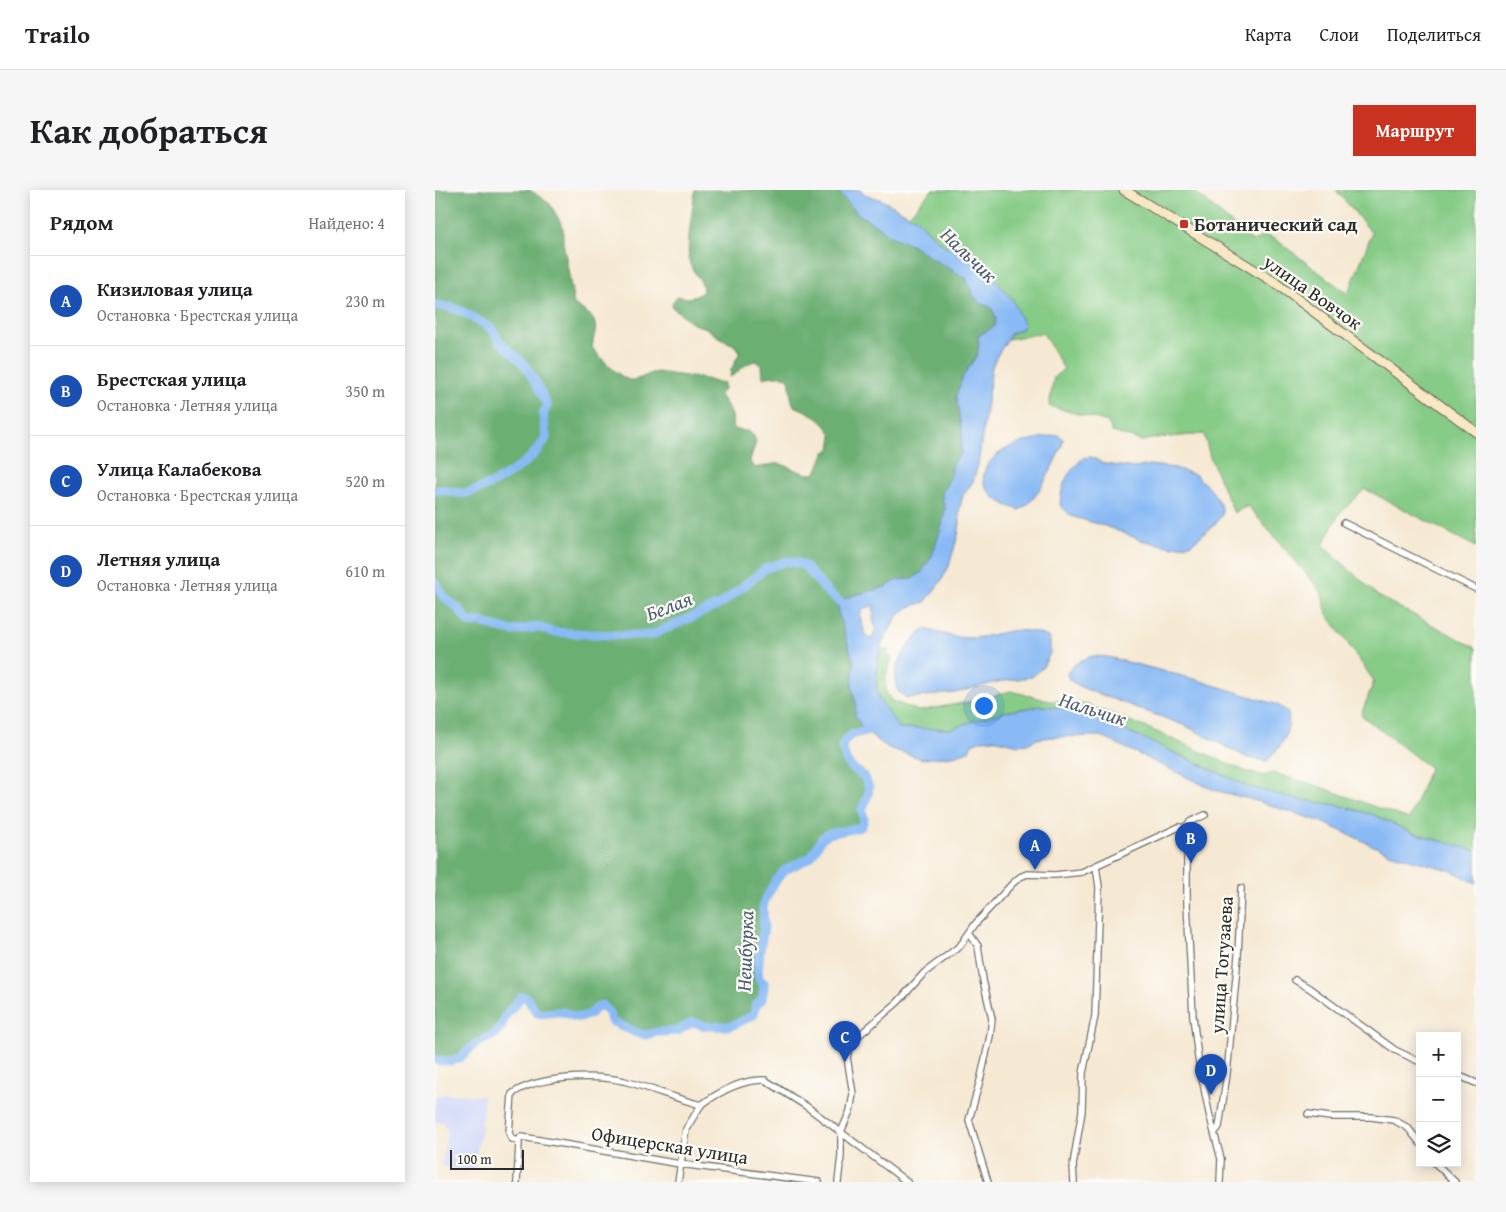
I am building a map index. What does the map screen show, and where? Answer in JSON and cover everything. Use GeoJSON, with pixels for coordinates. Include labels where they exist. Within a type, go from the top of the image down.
{"type":"FeatureCollection","features":[{"type":"Feature","properties":{"kind":"street","name":"улица Вовчок"},"geometry":{"type":"LineString","coordinates":[[1124,190],[1274,282],[1476,432]]}},
{"type":"Feature","properties":{"kind":"street"},"geometry":{"type":"LineString","coordinates":[[1343,523],[1476,589]]}},
{"type":"Feature","properties":{"kind":"street"},"geometry":{"type":"LineString","coordinates":[[1184,828],[1190,822],[1205,815]]}},
{"type":"Feature","properties":{"kind":"street"},"geometry":{"type":"LineString","coordinates":[[838,1182],[841,1132],[850,1112],[853,1099],[852,1080],[847,1060],[851,1044],[859,1035],[898,1002],[924,974],[959,946],[976,923],[1012,884],[1023,875],[1063,875],[1082,872],[1179,827],[1184,828]]}},
{"type":"Feature","properties":{"kind":"street"},"geometry":{"type":"LineString","coordinates":[[1184,828],[1187,836],[1187,912],[1195,1039],[1207,1105],[1221,1159],[1220,1182]]}},
{"type":"Feature","properties":{"kind":"street"},"geometry":{"type":"LineString","coordinates":[[1074,1182],[1073,1165],[1083,1104],[1083,1072],[1095,1016],[1099,887],[1096,866]]}},
{"type":"Feature","properties":{"kind":"street","name":"улица Тогузаева"},"geometry":{"type":"LineString","coordinates":[[1215,1132],[1219,1127],[1227,1074],[1238,956],[1241,888]]}},
{"type":"Feature","properties":{"kind":"street"},"geometry":{"type":"LineString","coordinates":[[969,933],[978,946],[992,1019],[981,1077],[969,1120],[988,1182]]}},
{"type":"Feature","properties":{"kind":"street"},"geometry":{"type":"LineString","coordinates":[[1295,980],[1395,1050],[1416,1060]]}},
{"type":"Feature","properties":{"kind":"street"},"geometry":{"type":"LineString","coordinates":[[1461,1077],[1476,1083]]}},
{"type":"Feature","properties":{"kind":"street"},"geometry":{"type":"LineString","coordinates":[[517,1182],[518,1141],[512,1139],[509,1133],[512,1094],[546,1080],[584,1078],[623,1081],[701,1104]]}},
{"type":"Feature","properties":{"kind":"street"},"geometry":{"type":"LineString","coordinates":[[678,1182],[686,1129],[701,1104],[730,1088],[765,1080],[806,1106],[907,1182]]}},
{"type":"Feature","properties":{"kind":"street"},"geometry":{"type":"LineString","coordinates":[[1308,1114],[1394,1120],[1408,1128],[1416,1138]]}},
{"type":"Feature","properties":{"kind":"street","name":"Офицерская улица"},"geometry":{"type":"LineString","coordinates":[[518,1141],[521,1137],[680,1164],[819,1182]]}},
{"type":"Feature","properties":{"kind":"street"},"geometry":{"type":"LineString","coordinates":[[1439,1167],[1455,1182]]}},
{"type":"Feature","properties":{"kind":"shaded area"},"geometry":{"type":"Polygon","coordinates":[[[445,1094],[484,1096],[481,1122],[478,1123],[482,1125],[473,1169],[466,1171],[441,1166],[448,1129],[444,1128],[444,1123],[435,1121],[435,1097],[445,1094]]]}},
{"type":"Feature","properties":{"kind":"green space"},"geometry":{"type":"Polygon","coordinates":[[[435,190],[530,190],[550,204],[563,228],[563,241],[574,304],[590,315],[596,327],[592,347],[594,350],[622,376],[631,380],[658,372],[706,379],[718,383],[724,382],[724,389],[720,395],[731,413],[732,425],[736,430],[749,431],[754,436],[756,442],[750,461],[753,467],[781,464],[803,473],[816,473],[824,453],[830,449],[832,435],[816,417],[794,406],[787,378],[775,376],[763,378],[762,365],[756,361],[749,363],[730,377],[731,370],[740,352],[736,346],[723,340],[706,328],[693,324],[672,307],[673,301],[678,296],[692,297],[703,291],[701,282],[690,265],[688,253],[695,190],[837,190],[858,214],[882,228],[890,236],[913,245],[931,258],[966,278],[974,296],[980,303],[990,307],[996,319],[994,327],[978,336],[977,355],[963,376],[956,396],[962,433],[961,453],[953,464],[951,475],[942,493],[945,508],[942,525],[932,556],[921,573],[911,579],[897,580],[886,587],[851,596],[838,606],[838,612],[854,664],[852,688],[856,704],[855,715],[866,732],[851,735],[846,739],[842,747],[846,760],[851,767],[864,776],[869,788],[862,810],[864,820],[861,827],[827,834],[812,856],[790,867],[775,884],[763,906],[764,930],[758,962],[759,974],[764,983],[762,996],[754,1014],[731,1026],[704,1026],[694,1022],[678,1031],[657,1032],[646,1035],[636,1033],[611,1021],[609,1012],[602,1005],[588,1015],[581,1017],[575,1017],[562,1012],[543,1014],[537,1013],[526,997],[521,997],[495,1034],[475,1044],[460,1058],[450,1061],[435,1060],[435,190]]]}},
{"type":"Feature","properties":{"kind":"green space"},"geometry":{"type":"Polygon","coordinates":[[[932,190],[1193,190],[1253,242],[1263,235],[1275,239],[1348,294],[1372,233],[1336,190],[1476,190],[1476,547],[1365,489],[1339,514],[1323,545],[1378,596],[1476,648],[1476,851],[1410,832],[1374,815],[1338,805],[1300,800],[1249,787],[1127,731],[1070,709],[1041,706],[1004,712],[951,729],[899,728],[883,706],[877,693],[876,674],[881,649],[888,650],[887,655],[892,658],[885,678],[886,692],[892,701],[919,711],[979,700],[1011,691],[1050,701],[1086,704],[1150,729],[1247,772],[1264,776],[1273,773],[1312,784],[1409,819],[1430,768],[1361,715],[1374,681],[1327,614],[1321,591],[1248,506],[1234,513],[1210,457],[1204,434],[1142,441],[1112,432],[1108,422],[1049,406],[1054,377],[1064,369],[1043,333],[1008,339],[1011,333],[1020,330],[989,272],[961,252],[947,247],[937,240],[918,220],[909,215],[932,190]]]}},
{"type":"Feature","properties":{"kind":"water","name":"Нальчик"},"geometry":{"type":"Polygon","coordinates":[[[837,190],[860,190],[864,194],[880,199],[918,220],[937,240],[947,247],[970,255],[989,272],[1012,299],[1024,325],[1020,330],[1011,333],[992,367],[978,465],[973,482],[963,495],[959,511],[958,535],[949,566],[942,580],[925,602],[907,608],[897,617],[883,641],[878,658],[876,685],[878,698],[899,728],[951,729],[1004,712],[1041,706],[1070,709],[1127,731],[1249,787],[1300,800],[1338,805],[1374,815],[1410,832],[1476,851],[1476,883],[1452,871],[1389,853],[1322,822],[1257,801],[1214,790],[1100,736],[1051,737],[1019,745],[993,739],[982,740],[972,744],[969,751],[953,756],[923,759],[888,748],[862,728],[855,715],[856,704],[852,688],[854,663],[838,612],[838,606],[844,599],[851,596],[886,587],[897,580],[911,579],[921,573],[932,556],[942,525],[945,508],[942,493],[951,475],[953,464],[961,453],[962,433],[956,396],[963,376],[977,355],[978,336],[994,327],[996,319],[990,307],[980,303],[973,295],[966,278],[931,258],[913,245],[890,236],[858,214],[837,190]],[[874,605],[862,610],[860,616],[865,635],[870,639],[873,637],[876,628],[873,620],[874,605]]]}},
{"type":"Feature","properties":{"kind":"water"},"geometry":{"type":"Polygon","coordinates":[[[1059,435],[1063,439],[1062,446],[1044,482],[1033,499],[1019,510],[998,500],[985,487],[984,473],[987,466],[998,454],[1012,446],[1039,438],[1059,435]]]}},
{"type":"Feature","properties":{"kind":"water"},"geometry":{"type":"Polygon","coordinates":[[[1091,457],[1105,464],[1135,468],[1149,465],[1175,468],[1196,475],[1213,492],[1222,508],[1222,515],[1213,526],[1191,544],[1172,547],[1141,540],[1108,527],[1071,516],[1060,505],[1066,478],[1083,458],[1091,457]]]}},
{"type":"Feature","properties":{"kind":"water"},"geometry":{"type":"Polygon","coordinates":[[[924,629],[965,638],[1010,631],[1029,631],[1048,637],[1050,653],[1043,667],[1032,677],[997,682],[955,693],[907,698],[898,691],[895,684],[895,675],[902,657],[912,640],[924,629]]]}},
{"type":"Feature","properties":{"kind":"water"},"geometry":{"type":"Polygon","coordinates":[[[1092,656],[1108,657],[1194,679],[1278,705],[1288,712],[1287,733],[1276,751],[1267,761],[1248,758],[1186,726],[1083,688],[1069,680],[1067,674],[1072,667],[1092,656]]]}},
{"type":"Feature","properties":{"kind":"waterway","name":"Белая"},"geometry":{"type":"LineString","coordinates":[[435,305],[463,312],[491,328],[500,342],[524,364],[547,405],[543,415],[546,438],[532,456],[522,464],[500,479],[477,490],[466,493],[435,490]]}},
{"type":"Feature","properties":{"kind":"waterway","name":"Белая"},"geometry":{"type":"LineString","coordinates":[[435,583],[444,597],[460,610],[470,623],[481,622],[514,631],[538,627],[552,632],[652,635],[721,604],[766,568],[787,561],[805,566],[826,591],[844,605]]}},
{"type":"Feature","properties":{"kind":"waterway","name":"Нешбурка"},"geometry":{"type":"LineString","coordinates":[[435,1060],[450,1061],[460,1058],[475,1044],[495,1034],[501,1028],[505,1016],[521,997],[526,997],[537,1013],[543,1014],[562,1012],[575,1017],[581,1017],[588,1015],[602,1005],[609,1012],[611,1021],[636,1033],[646,1035],[657,1032],[678,1031],[694,1022],[704,1026],[731,1026],[752,1016],[756,1005],[762,999],[764,988],[764,983],[759,979],[758,972],[764,927],[763,908],[765,900],[776,880],[785,870],[811,857],[822,838],[828,834],[861,827],[864,820],[862,810],[869,788],[864,776],[851,767],[846,760],[842,747],[844,742],[852,735],[877,727]]}},
{"type":"Feature","properties":{"kind":"place","name":"Ботанический сад"},"geometry":{"type":"Point","coordinates":[1184,224]}},
{"type":"Feature","properties":{"kind":"place","name":"Брестская улица"},"geometry":{"type":"Point","coordinates":[1191,863]}},
{"type":"Feature","properties":{"kind":"place","name":"Кизиловая улица"},"geometry":{"type":"Point","coordinates":[1035,870]}},
{"type":"Feature","properties":{"kind":"place","name":"Улица Калабекова"},"geometry":{"type":"Point","coordinates":[845,1062]}},
{"type":"Feature","properties":{"kind":"place","name":"Летняя улица"},"geometry":{"type":"Point","coordinates":[1211,1095]}}]}
